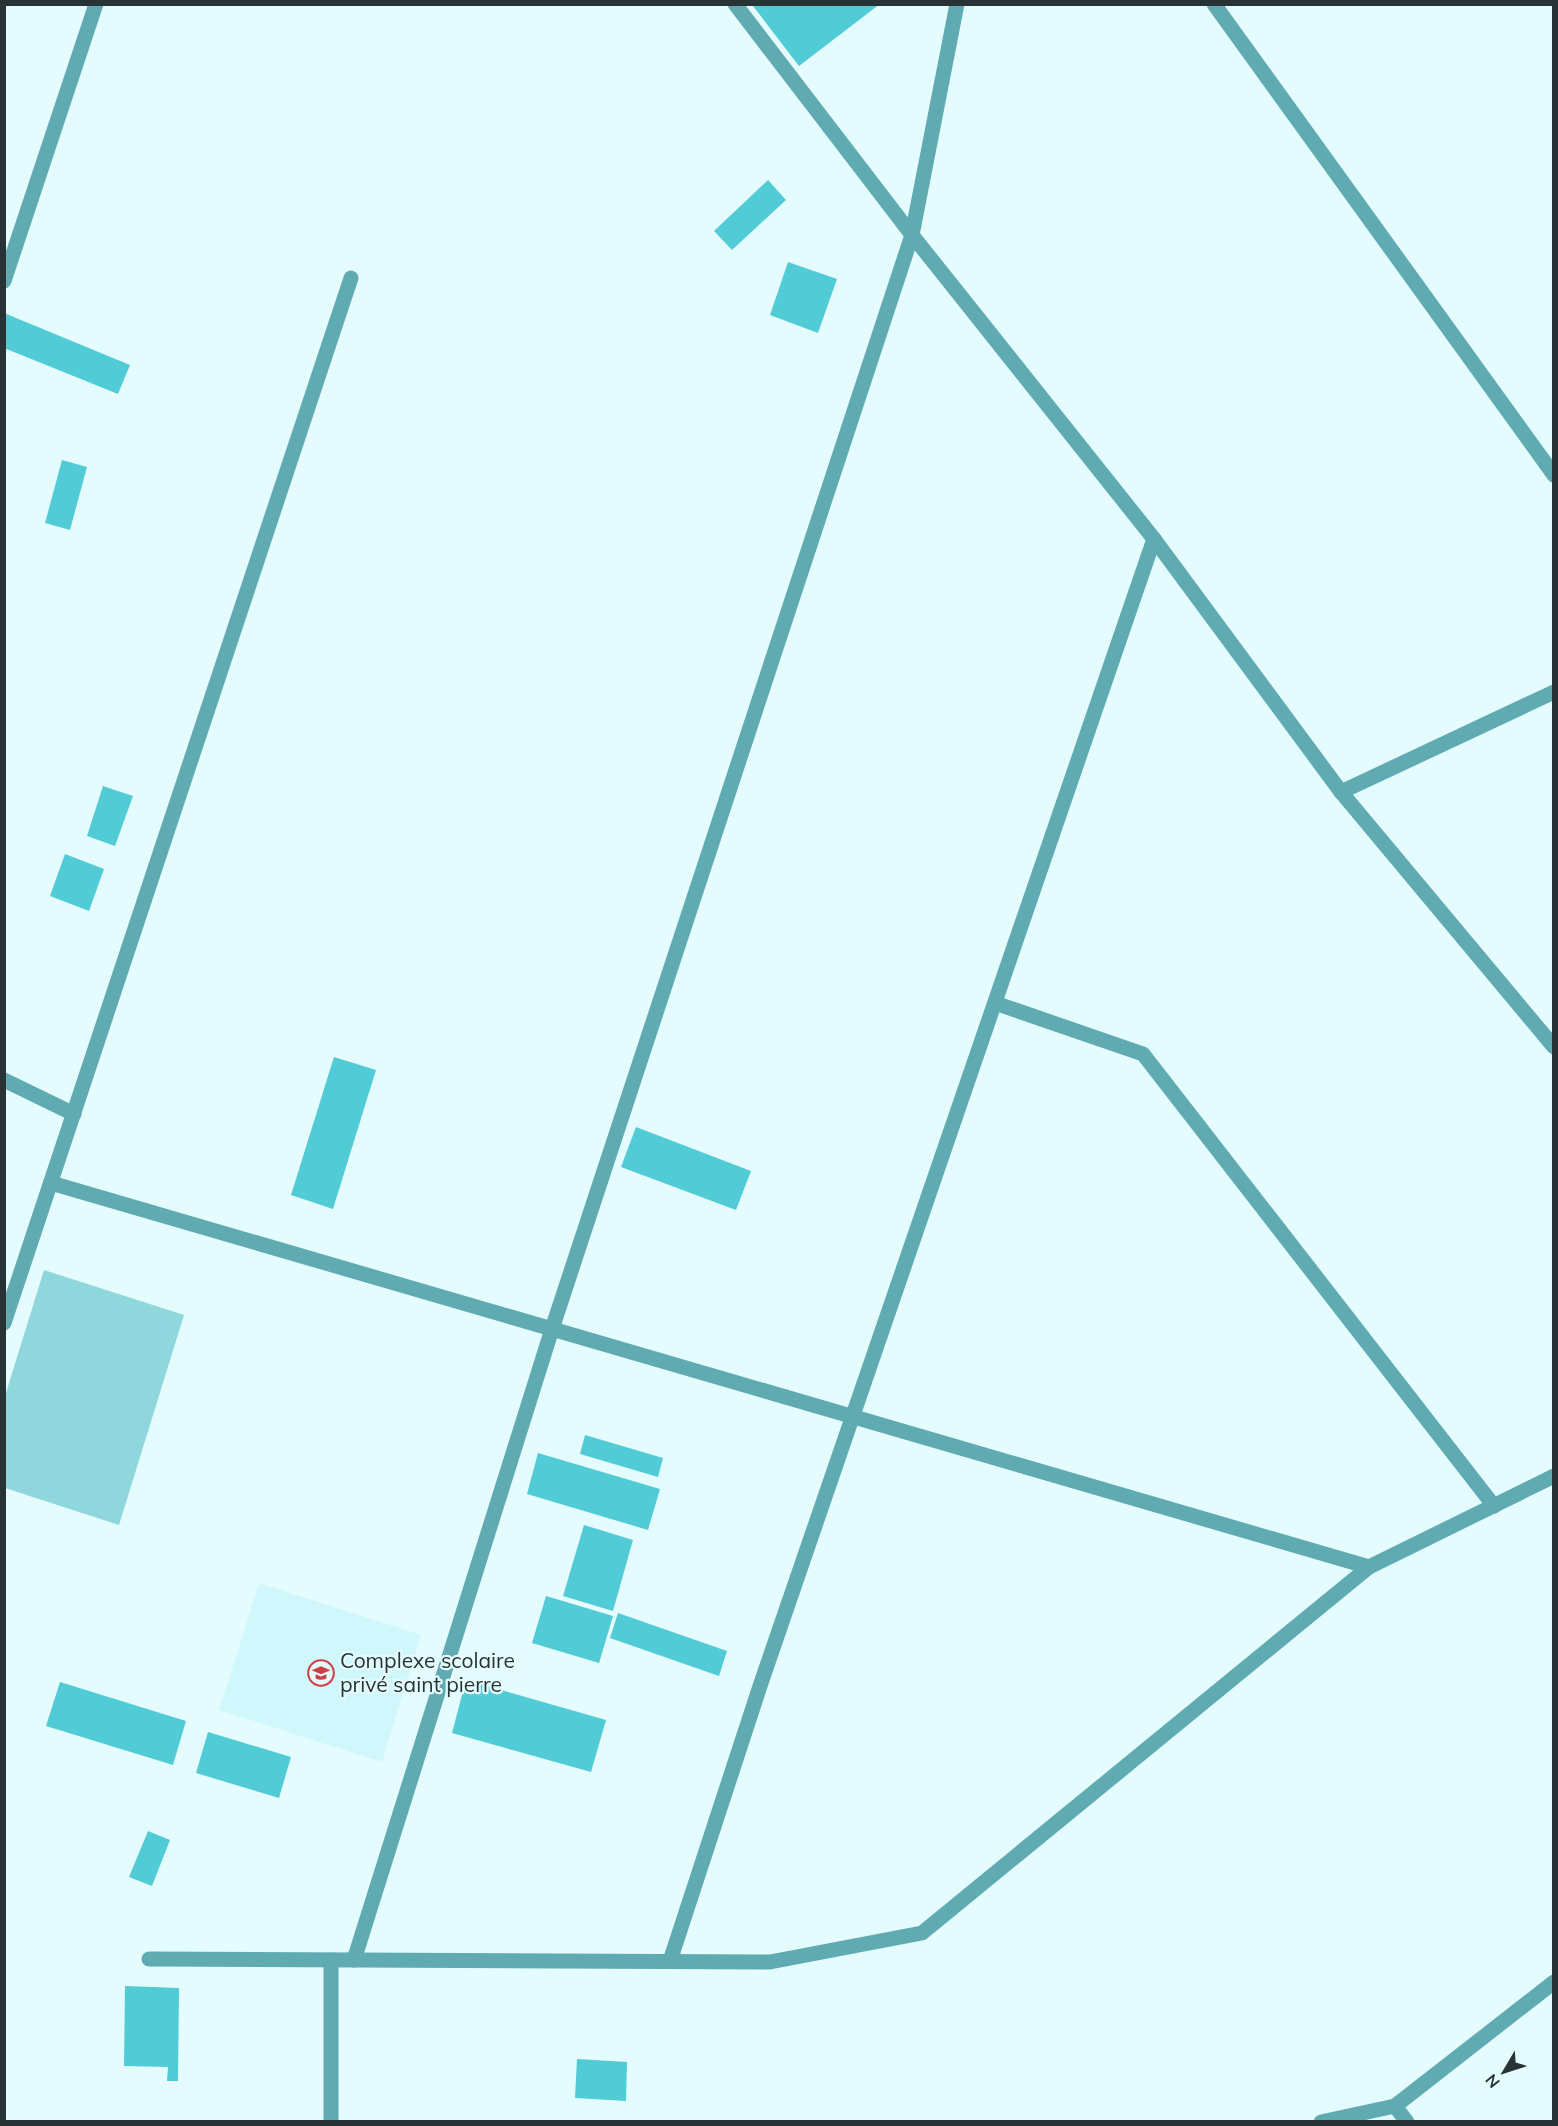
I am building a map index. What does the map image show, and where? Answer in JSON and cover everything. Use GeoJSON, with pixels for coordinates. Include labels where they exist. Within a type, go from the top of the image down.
{"type":"FeatureCollection","features":[{"type":"Feature","properties":{"kind":"street"},"geometry":{"type":"LineString","coordinates":[[4,281],[96,4]]}},
{"type":"Feature","properties":{"kind":"street"},"geometry":{"type":"LineString","coordinates":[[735,4],[912,235],[1155,539],[1341,792],[1554,1047]]}},
{"type":"Feature","properties":{"kind":"street"},"geometry":{"type":"LineString","coordinates":[[354,1960],[552,1329],[912,235],[957,4]]}},
{"type":"Feature","properties":{"kind":"street"},"geometry":{"type":"LineString","coordinates":[[1214,4],[1554,475]]}},
{"type":"Feature","properties":{"kind":"street"},"geometry":{"type":"LineString","coordinates":[[4,1323],[351,278]]}},
{"type":"Feature","properties":{"kind":"street"},"geometry":{"type":"LineString","coordinates":[[670,1961],[853,1417],[1155,539]]}},
{"type":"Feature","properties":{"kind":"street"},"geometry":{"type":"LineString","coordinates":[[1341,792],[1554,692]]}},
{"type":"Feature","properties":{"kind":"street"},"geometry":{"type":"LineString","coordinates":[[995,1003],[1143,1054],[1494,1506]]}},
{"type":"Feature","properties":{"kind":"street"},"geometry":{"type":"LineString","coordinates":[[4,1080],[74,1114]]}},
{"type":"Feature","properties":{"kind":"street"},"geometry":{"type":"LineString","coordinates":[[51,1183],[1369,1567]]}},
{"type":"Feature","properties":{"kind":"street"},"geometry":{"type":"LineString","coordinates":[[148,1959],[770,1962],[922,1933],[1369,1567],[1554,1476]]}},
{"type":"Feature","properties":{"kind":"street"},"geometry":{"type":"LineString","coordinates":[[331,1959],[331,2121]]}},
{"type":"Feature","properties":{"kind":"street"},"geometry":{"type":"LineString","coordinates":[[1321,2121],[1395,2106],[1554,1983]]}},
{"type":"Feature","properties":{"kind":"street"},"geometry":{"type":"LineString","coordinates":[[1395,2106],[1407,2121]]}},
{"type":"Feature","properties":{"kind":"shaded area"},"geometry":{"type":"Polygon","coordinates":[[[44,1270],[184,1315],[119,1525],[5,1488],[5,1396],[44,1270]]]}},
{"type":"Feature","properties":{"kind":"shaded area","name":"Complexe scolaire privé saint pierre"},"geometry":{"type":"Polygon","coordinates":[[[259,1583],[421,1635],[382,1762],[219,1710],[259,1583]]]}},
{"type":"Feature","properties":{"kind":"building"},"geometry":{"type":"Polygon","coordinates":[[[755,4],[880,4],[799,66],[753,6],[755,4]]]}},
{"type":"Feature","properties":{"kind":"building"},"geometry":{"type":"Polygon","coordinates":[[[768,180],[786,200],[732,250],[714,231],[768,180]]]}},
{"type":"Feature","properties":{"kind":"building"},"geometry":{"type":"Polygon","coordinates":[[[788,262],[837,279],[818,333],[770,315],[788,262]]]}},
{"type":"Feature","properties":{"kind":"building"},"geometry":{"type":"Polygon","coordinates":[[[4,313],[130,365],[118,394],[4,348],[4,313]]]}},
{"type":"Feature","properties":{"kind":"building"},"geometry":{"type":"Polygon","coordinates":[[[62,460],[87,467],[70,530],[45,523],[62,460]]]}},
{"type":"Feature","properties":{"kind":"building"},"geometry":{"type":"Polygon","coordinates":[[[103,786],[133,796],[115,846],[87,836],[103,786]]]}},
{"type":"Feature","properties":{"kind":"building"},"geometry":{"type":"Polygon","coordinates":[[[65,854],[104,869],[89,911],[50,896],[65,854]]]}},
{"type":"Feature","properties":{"kind":"building"},"geometry":{"type":"Polygon","coordinates":[[[334,1057],[376,1070],[333,1209],[291,1195],[334,1057]]]}},
{"type":"Feature","properties":{"kind":"building"},"geometry":{"type":"Polygon","coordinates":[[[636,1127],[751,1171],[736,1210],[621,1167],[636,1127]]]}},
{"type":"Feature","properties":{"kind":"building"},"geometry":{"type":"Polygon","coordinates":[[[585,1435],[663,1458],[658,1477],[580,1454],[585,1435]]]}},
{"type":"Feature","properties":{"kind":"building"},"geometry":{"type":"Polygon","coordinates":[[[538,1453],[660,1489],[648,1530],[527,1494],[538,1453]]]}},
{"type":"Feature","properties":{"kind":"building"},"geometry":{"type":"Polygon","coordinates":[[[584,1525],[633,1540],[613,1611],[563,1596],[584,1525]]]}},
{"type":"Feature","properties":{"kind":"building"},"geometry":{"type":"Polygon","coordinates":[[[546,1596],[613,1616],[599,1663],[532,1643],[546,1596]]]}},
{"type":"Feature","properties":{"kind":"building"},"geometry":{"type":"Polygon","coordinates":[[[618,1613],[727,1651],[719,1676],[610,1638],[618,1613]]]}},
{"type":"Feature","properties":{"kind":"building"},"geometry":{"type":"Polygon","coordinates":[[[466,1680],[606,1720],[591,1772],[452,1733],[466,1680]]]}},
{"type":"Feature","properties":{"kind":"building"},"geometry":{"type":"Polygon","coordinates":[[[60,1682],[186,1721],[173,1765],[46,1726],[60,1682]]]}},
{"type":"Feature","properties":{"kind":"building"},"geometry":{"type":"Polygon","coordinates":[[[208,1732],[291,1757],[279,1798],[196,1773],[208,1732]]]}},
{"type":"Feature","properties":{"kind":"building"},"geometry":{"type":"Polygon","coordinates":[[[148,1831],[170,1840],[152,1886],[129,1877],[148,1831]]]}},
{"type":"Feature","properties":{"kind":"building"},"geometry":{"type":"Polygon","coordinates":[[[125,1986],[179,1988],[178,2081],[167,2081],[168,2067],[124,2066],[125,1986]]]}},
{"type":"Feature","properties":{"kind":"building"},"geometry":{"type":"Polygon","coordinates":[[[577,2059],[627,2062],[626,2101],[575,2098],[577,2059]]]}},
{"type":"Feature","properties":{"kind":"place","name":"Complexe scolaire privé saint pierre"},"geometry":{"type":"Point","coordinates":[321,1673]}}]}
